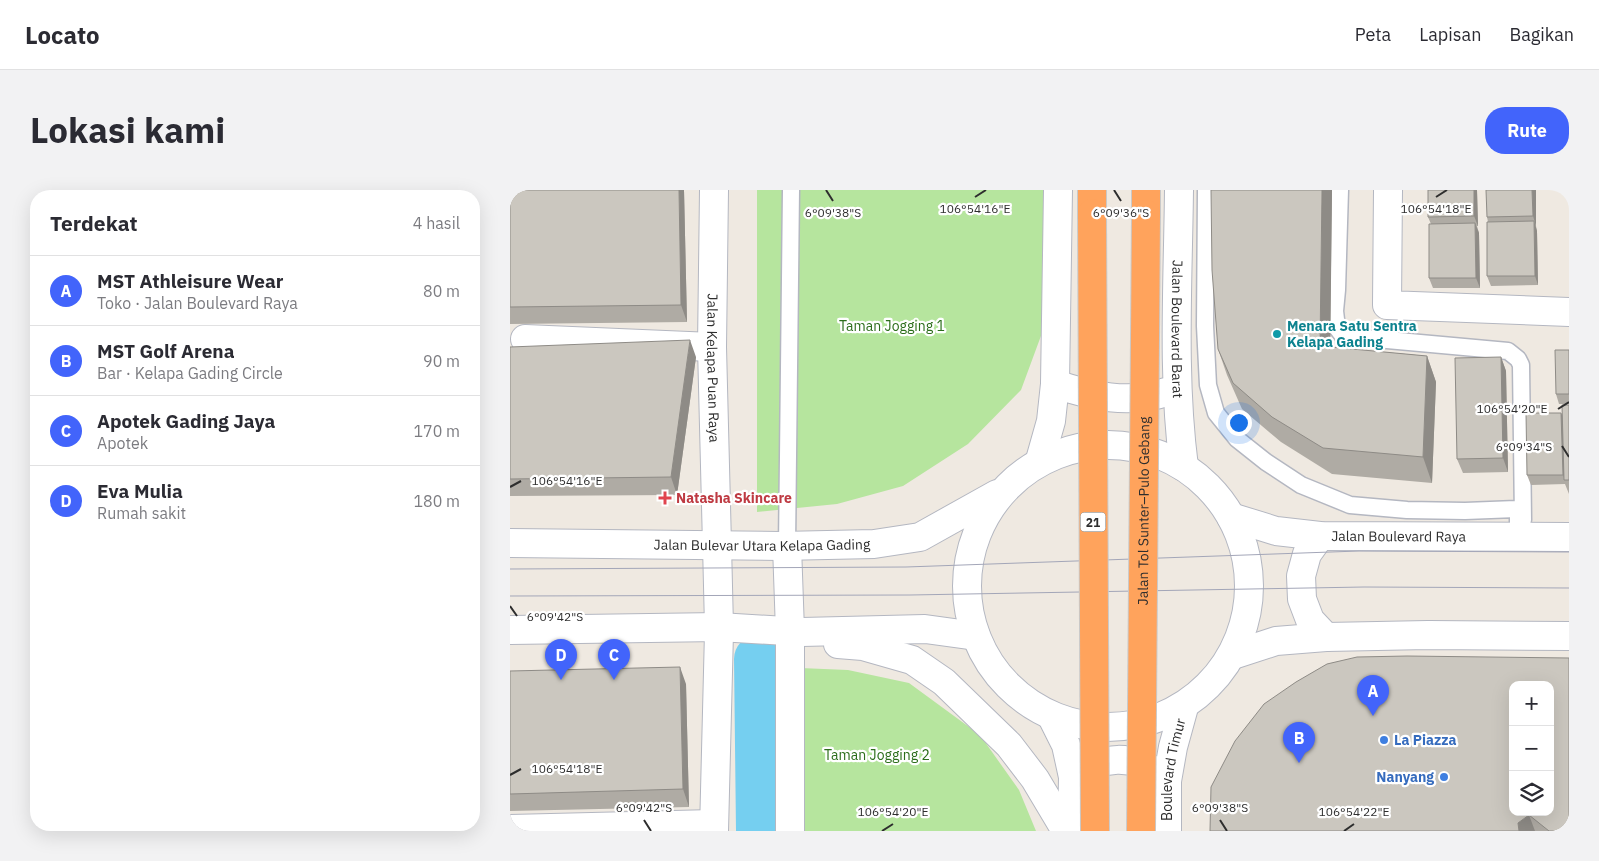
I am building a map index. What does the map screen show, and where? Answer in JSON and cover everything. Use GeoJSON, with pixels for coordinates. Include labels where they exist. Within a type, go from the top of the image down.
{"type":"FeatureCollection","features":[{"type":"Feature","properties":{"kind":"highway","name":"21"},"geometry":{"type":"LineString","coordinates":[[1092,190],[1095,831]]}},
{"type":"Feature","properties":{"kind":"highway","name":"Jalan Tol Sunter–Pulo Gebang"},"geometry":{"type":"LineString","coordinates":[[1142,831],[1146,190]]}},
{"type":"Feature","properties":{"kind":"main road","name":"Jalan Kelapa Puan Raya"},"geometry":{"type":"LineString","coordinates":[[714,190],[712,346],[722,629]]}},
{"type":"Feature","properties":{"kind":"main road"},"geometry":{"type":"LineString","coordinates":[[1040,460],[1051,421],[1055,384],[1058,190]]}},
{"type":"Feature","properties":{"kind":"main road","name":"Jalan Boulevard Barat"},"geometry":{"type":"LineString","coordinates":[[1179,190],[1177,389],[1178,423],[1184,467]]}},
{"type":"Feature","properties":{"kind":"main road"},"geometry":{"type":"LineString","coordinates":[[1388,190],[1387,305],[1569,312]]}},
{"type":"Feature","properties":{"kind":"main road"},"geometry":{"type":"LineString","coordinates":[[525,339],[712,346]]}},
{"type":"Feature","properties":{"kind":"main road"},"geometry":{"type":"LineString","coordinates":[[1055,384],[1098,397],[1139,399],[1177,389]]}},
{"type":"Feature","properties":{"kind":"main road"},"geometry":{"type":"LineString","coordinates":[[1112,444],[1144,449],[1165,457],[1196,475],[1215,494],[1231,517],[1243,543],[1249,571],[1249,600],[1244,628],[1233,655],[1217,678],[1184,707],[1148,723],[1120,728],[1071,724],[1052,717],[1036,708],[1011,689],[990,664],[976,636],[967,598],[969,560],[981,523],[1002,491],[1024,471],[1040,460],[1060,451],[1080,447],[1112,444]]}},
{"type":"Feature","properties":{"kind":"main road","name":"Jalan Bulevar Utara Kelapa Gading"},"geometry":{"type":"LineString","coordinates":[[510,543],[784,546],[874,544],[920,537],[1002,491]]}},
{"type":"Feature","properties":{"kind":"main road","name":"Jalan Boulevard Raya"},"geometry":{"type":"LineString","coordinates":[[1231,517],[1276,531],[1320,536],[1569,537]]}},
{"type":"Feature","properties":{"kind":"main road"},"geometry":{"type":"LineString","coordinates":[[1320,536],[1307,554],[1300,576],[1302,599],[1310,620],[1326,637]]}},
{"type":"Feature","properties":{"kind":"main road"},"geometry":{"type":"LineString","coordinates":[[784,546],[790,831]]}},
{"type":"Feature","properties":{"kind":"main road"},"geometry":{"type":"LineString","coordinates":[[510,630],[688,628],[786,633],[925,629],[976,636]]}},
{"type":"Feature","properties":{"kind":"main road"},"geometry":{"type":"LineString","coordinates":[[510,829],[714,827],[722,629]]}},
{"type":"Feature","properties":{"kind":"main road"},"geometry":{"type":"LineString","coordinates":[[786,633],[863,646],[890,653],[912,660],[944,682],[1008,745],[1035,779],[1066,831]]}},
{"type":"Feature","properties":{"kind":"main road"},"geometry":{"type":"LineString","coordinates":[[1233,655],[1276,641],[1326,637],[1428,635],[1569,636]]}},
{"type":"Feature","properties":{"kind":"main road","name":"Boulevard Timur"},"geometry":{"type":"LineString","coordinates":[[1166,831],[1167,781],[1173,747],[1184,707]]}},
{"type":"Feature","properties":{"kind":"main road"},"geometry":{"type":"LineString","coordinates":[[1052,717],[1066,745],[1073,777],[1072,831]]}},
{"type":"Feature","properties":{"kind":"main road"},"geometry":{"type":"LineString","coordinates":[[1073,777],[1094,764],[1118,759],[1142,764],[1167,781]]}},
{"type":"Feature","properties":{"kind":"lane"},"geometry":{"type":"LineString","coordinates":[[784,546],[791,190]]}},
{"type":"Feature","properties":{"kind":"lane"},"geometry":{"type":"LineString","coordinates":[[1206,190],[1205,326],[1208,385],[1216,413],[1237,439],[1300,485],[1350,505],[1407,510],[1465,511],[1516,508],[1521,537]]}},
{"type":"Feature","properties":{"kind":"lane"},"geometry":{"type":"LineString","coordinates":[[1340,190],[1335,311],[1337,328],[1343,336],[1508,351],[1518,358],[1521,365],[1521,537]]}},
{"type":"Feature","properties":{"kind":"green space","name":"Taman Jogging 1"},"geometry":{"type":"Polygon","coordinates":[[[757,190],[1048,190],[1052,306],[1021,390],[968,444],[903,486],[837,504],[757,512],[757,190]]]}},
{"type":"Feature","properties":{"kind":"green space","name":"Taman Jogging 2"},"geometry":{"type":"Polygon","coordinates":[[[800,668],[848,670],[909,683],[980,735],[1019,790],[1036,831],[800,831],[800,668]]]}},
{"type":"Feature","properties":{"kind":"building"},"geometry":{"type":"Polygon","coordinates":[[[510,190],[679,190],[681,305],[510,307],[510,190]]]}},
{"type":"Feature","properties":{"kind":"building","name":"Menara Satu Sentra Kelapa Gading"},"geometry":{"type":"Polygon","coordinates":[[[1211,190],[1322,190],[1320,346],[1427,356],[1423,457],[1323,448],[1272,417],[1233,383],[1218,349],[1212,270],[1211,190]]]}},
{"type":"Feature","properties":{"kind":"building"},"geometry":{"type":"Polygon","coordinates":[[[1428,190],[1474,190],[1474,216],[1428,217],[1428,190]]]}},
{"type":"Feature","properties":{"kind":"building"},"geometry":{"type":"Polygon","coordinates":[[[1486,190],[1532,190],[1533,216],[1487,217],[1486,190]]]}},
{"type":"Feature","properties":{"kind":"building"},"geometry":{"type":"Polygon","coordinates":[[[1534,221],[1535,276],[1487,276],[1487,222],[1534,221]]]}},
{"type":"Feature","properties":{"kind":"building"},"geometry":{"type":"Polygon","coordinates":[[[1475,223],[1476,278],[1429,278],[1429,224],[1475,223]]]}},
{"type":"Feature","properties":{"kind":"building"},"geometry":{"type":"Polygon","coordinates":[[[690,340],[671,477],[510,479],[510,347],[690,340]]]}},
{"type":"Feature","properties":{"kind":"building"},"geometry":{"type":"Polygon","coordinates":[[[1555,350],[1569,350],[1569,394],[1556,394],[1555,350]]]}},
{"type":"Feature","properties":{"kind":"building"},"geometry":{"type":"Polygon","coordinates":[[[1501,357],[1503,458],[1457,459],[1455,358],[1501,357]]]}},
{"type":"Feature","properties":{"kind":"building"},"geometry":{"type":"Polygon","coordinates":[[[1562,405],[1569,405],[1569,480],[1564,480],[1562,405]]]}},
{"type":"Feature","properties":{"kind":"building"},"geometry":{"type":"Polygon","coordinates":[[[1526,413],[1561,413],[1563,475],[1527,475],[1526,413]]]}},
{"type":"Feature","properties":{"kind":"building","name":"La Piazza"},"geometry":{"type":"Polygon","coordinates":[[[1357,657],[1569,658],[1569,831],[1549,831],[1530,816],[1554,816],[1554,681],[1509,681],[1509,816],[1528,816],[1518,823],[1519,831],[1210,831],[1211,787],[1235,741],[1264,704],[1327,664],[1357,657]]]}},
{"type":"Feature","properties":{"kind":"building"},"geometry":{"type":"Polygon","coordinates":[[[680,667],[683,789],[510,794],[510,671],[680,667]]]}},
{"type":"Feature","properties":{"kind":"waterway"},"geometry":{"type":"LineString","coordinates":[[758,659],[760,831]]}},
{"type":"Feature","properties":{"kind":"tram line"},"geometry":{"type":"LineString","coordinates":[[510,569],[906,567],[1359,551],[1569,552]]}},
{"type":"Feature","properties":{"kind":"tram line"},"geometry":{"type":"LineString","coordinates":[[510,596],[910,595],[1364,587],[1569,588]]}},
{"type":"Feature","properties":{"kind":"place","name":"Menara Satu Sentra Kelapa Gading"},"geometry":{"type":"Point","coordinates":[1277,334]}},
{"type":"Feature","properties":{"kind":"place","name":"Natasha Skincare"},"geometry":{"type":"Point","coordinates":[665,498]}},
{"type":"Feature","properties":{"kind":"place","name":"Eva Mulia"},"geometry":{"type":"Point","coordinates":[561,680]}},
{"type":"Feature","properties":{"kind":"place","name":"Apotek Gading Jaya"},"geometry":{"type":"Point","coordinates":[614,680]}},
{"type":"Feature","properties":{"kind":"place","name":"MST Athleisure Wear"},"geometry":{"type":"Point","coordinates":[1373,716]}},
{"type":"Feature","properties":{"kind":"place","name":"La Piazza"},"geometry":{"type":"Point","coordinates":[1384,740]}},
{"type":"Feature","properties":{"kind":"place","name":"MST Golf Arena"},"geometry":{"type":"Point","coordinates":[1299,763]}},
{"type":"Feature","properties":{"kind":"place","name":"Nanyang"},"geometry":{"type":"Point","coordinates":[1444,777]}}]}
